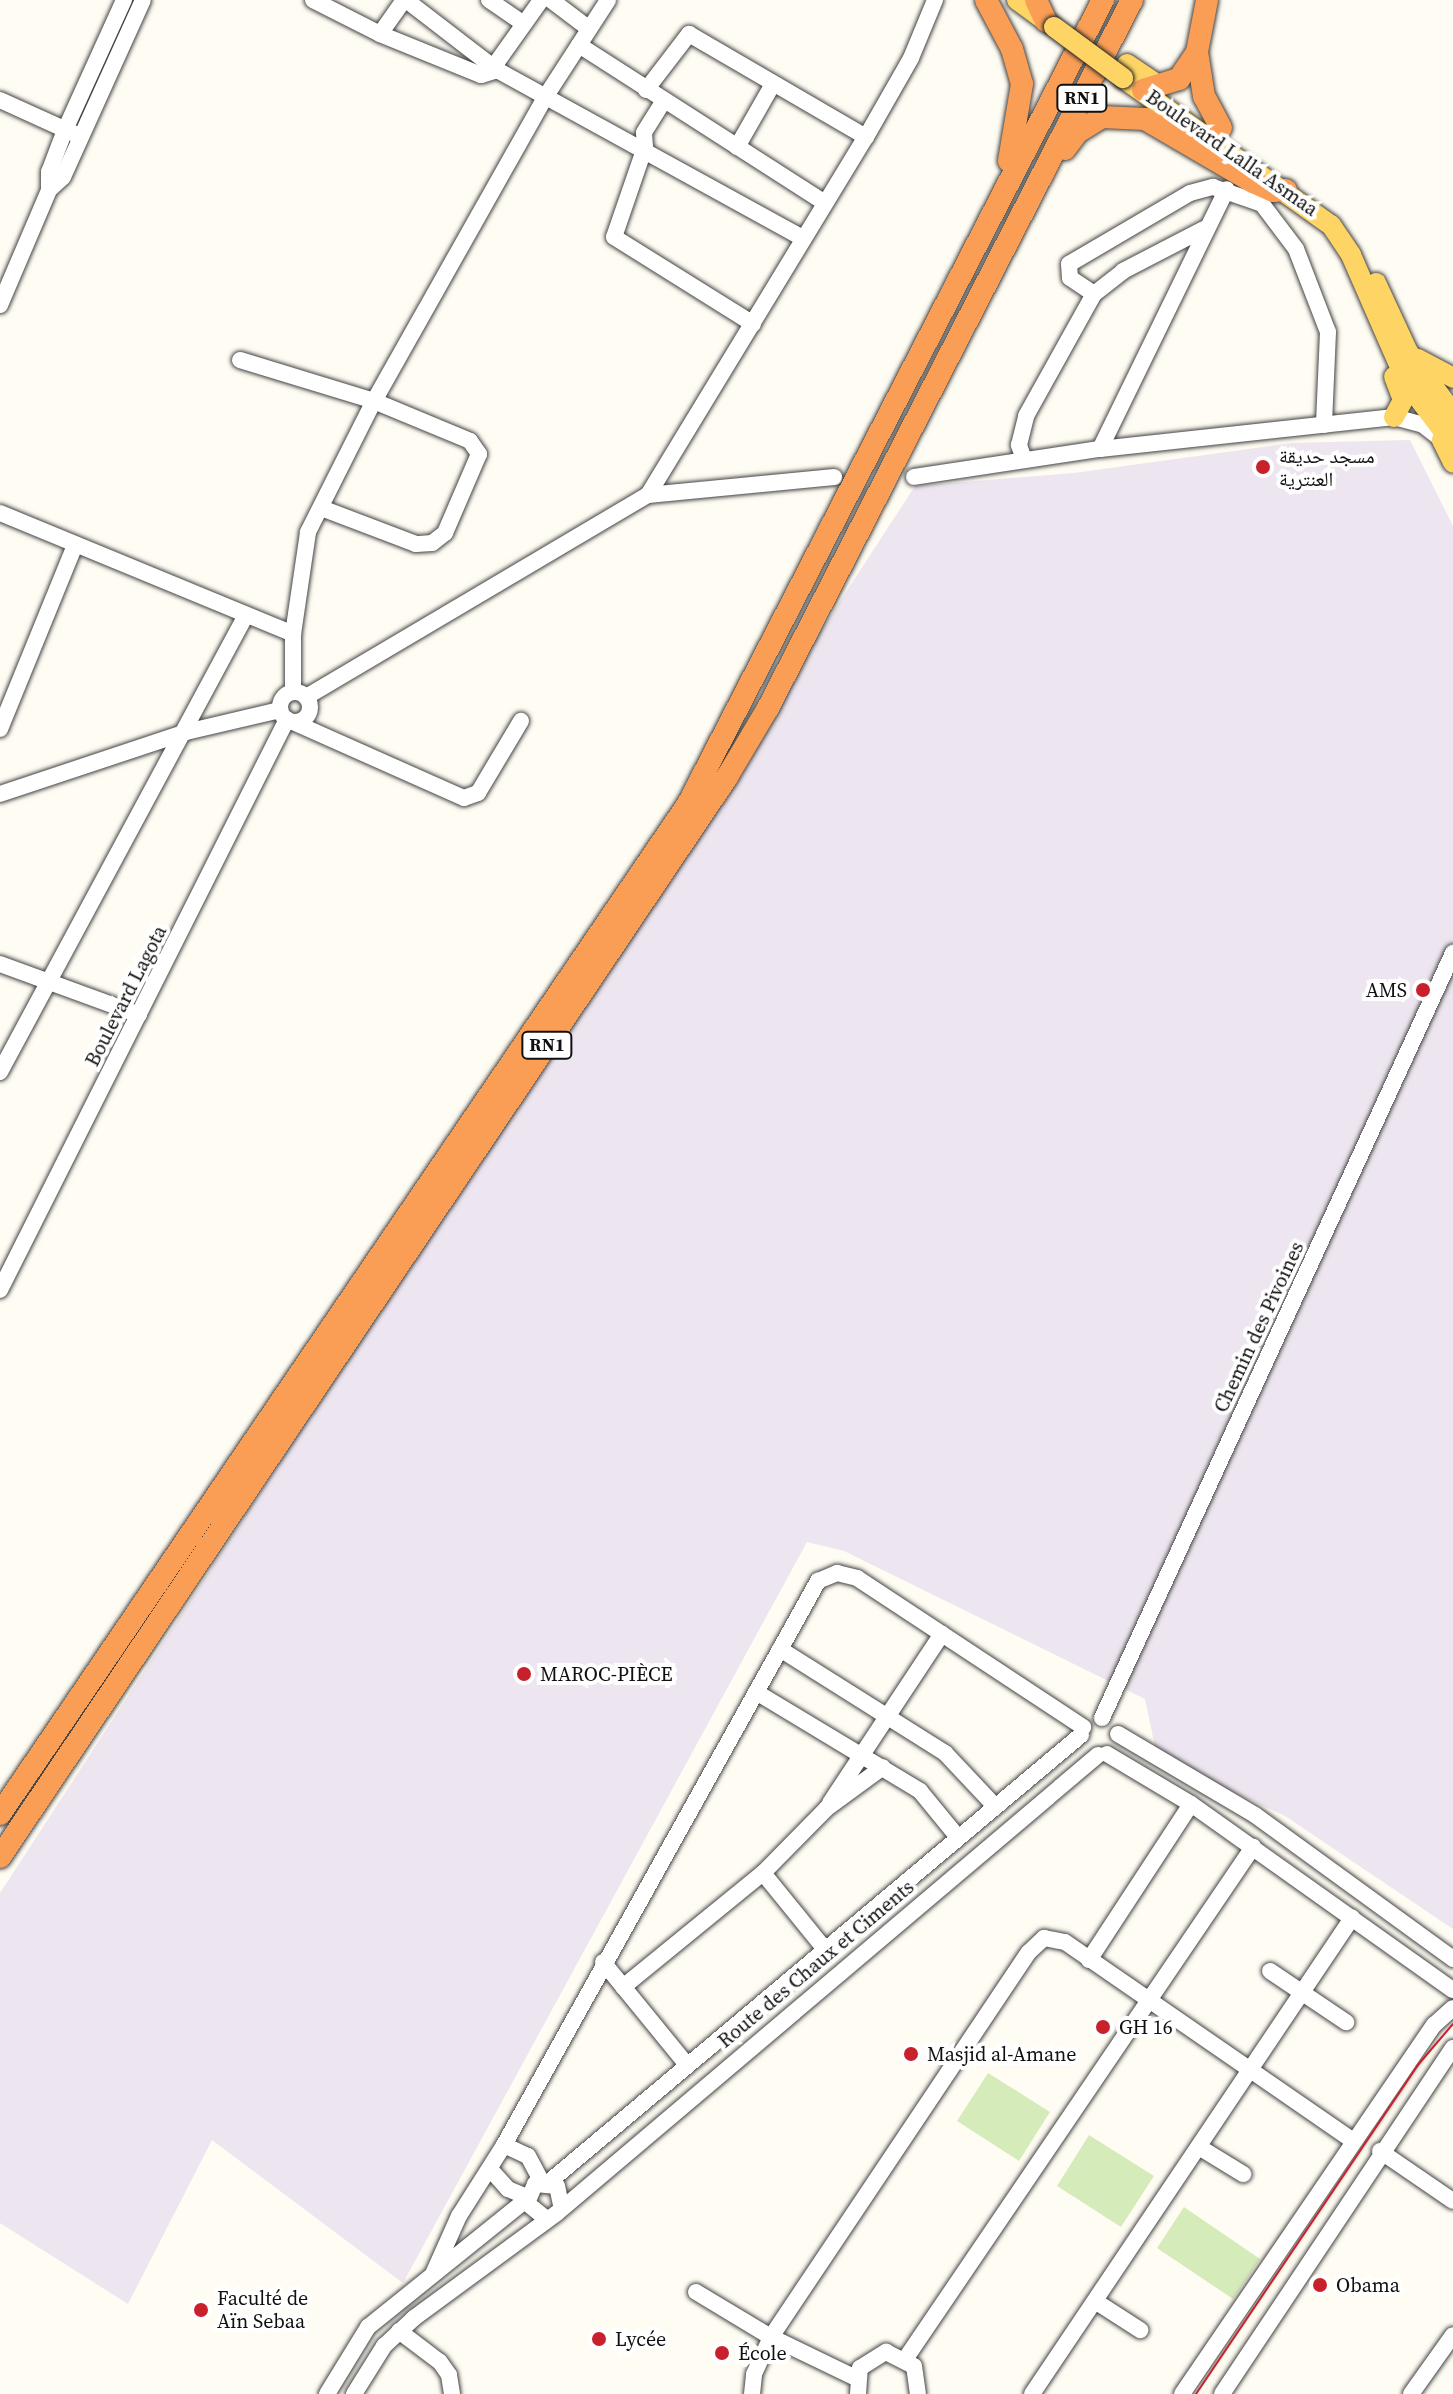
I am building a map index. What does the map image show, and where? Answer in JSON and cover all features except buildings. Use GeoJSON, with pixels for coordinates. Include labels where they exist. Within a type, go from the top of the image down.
{"type":"FeatureCollection","features":[{"type":"Feature","properties":{"kind":"highway"},"geometry":{"type":"LineString","coordinates":[[986,0],[1012,49],[1022,84],[1003,191]]}},
{"type":"Feature","properties":{"kind":"highway","name":"RN1"},"geometry":{"type":"LineString","coordinates":[[0,1814],[688,804],[1103,0]]}},
{"type":"Feature","properties":{"kind":"highway","name":"RN1"},"geometry":{"type":"LineString","coordinates":[[0,1857],[727,777],[768,708],[1132,0]]}},
{"type":"Feature","properties":{"kind":"highway"},"geometry":{"type":"LineString","coordinates":[[1207,0],[1197,52],[1204,96],[1221,128]]}},
{"type":"Feature","properties":{"kind":"highway"},"geometry":{"type":"LineString","coordinates":[[1151,88],[1179,79],[1197,52]]}},
{"type":"Feature","properties":{"kind":"highway"},"geometry":{"type":"LineString","coordinates":[[1033,196],[1078,132],[1111,115],[1145,119],[1253,182],[1273,191],[1286,190]]}},
{"type":"Feature","properties":{"kind":"main road","name":"Boulevard Lalla Asmaa"},"geometry":{"type":"LineString","coordinates":[[1017,0],[1047,13],[1125,71],[1221,128],[1347,225],[1408,352],[1448,426]]}},
{"type":"Feature","properties":{"kind":"main road","name":"Boulevard Lalla Asmaa"},"geometry":{"type":"LineString","coordinates":[[1151,88],[1286,190],[1342,238],[1407,383],[1448,426]]}},
{"type":"Feature","properties":{"kind":"main road"},"geometry":{"type":"LineString","coordinates":[[1376,317],[1377,339],[1403,400],[1394,417]]}},
{"type":"Feature","properties":{"kind":"main road"},"geometry":{"type":"LineString","coordinates":[[1408,352],[1453,378]]}},
{"type":"Feature","properties":{"kind":"main road"},"geometry":{"type":"LineString","coordinates":[[1448,426],[1453,463]]}},
{"type":"Feature","properties":{"kind":"street"},"geometry":{"type":"LineString","coordinates":[[73,133],[124,0]]}},
{"type":"Feature","properties":{"kind":"street"},"geometry":{"type":"LineString","coordinates":[[0,305],[7,270],[49,190],[49,172],[143,0]]}},
{"type":"Feature","properties":{"kind":"street"},"geometry":{"type":"LineString","coordinates":[[313,0],[342,6],[380,34],[467,72],[497,70]]}},
{"type":"Feature","properties":{"kind":"street"},"geometry":{"type":"LineString","coordinates":[[380,34],[405,0],[497,70],[645,147],[803,238]]}},
{"type":"Feature","properties":{"kind":"street"},"geometry":{"type":"LineString","coordinates":[[489,0],[524,24]]}},
{"type":"Feature","properties":{"kind":"street"},"geometry":{"type":"LineString","coordinates":[[497,70],[497,62],[541,0]]}},
{"type":"Feature","properties":{"kind":"street"},"geometry":{"type":"LineString","coordinates":[[551,0],[588,28]]}},
{"type":"Feature","properties":{"kind":"street"},"geometry":{"type":"LineString","coordinates":[[0,794],[186,732],[308,714],[300,695],[293,634],[308,532],[374,401],[546,96],[608,0]]}},
{"type":"Feature","properties":{"kind":"street"},"geometry":{"type":"LineString","coordinates":[[648,495],[866,137],[911,58],[935,0]]}},
{"type":"Feature","properties":{"kind":"street"},"geometry":{"type":"LineString","coordinates":[[646,90],[686,34],[866,137]]}},
{"type":"Feature","properties":{"kind":"street"},"geometry":{"type":"LineString","coordinates":[[579,45],[663,102],[825,203]]}},
{"type":"Feature","properties":{"kind":"street"},"geometry":{"type":"LineString","coordinates":[[737,147],[773,84]]}},
{"type":"Feature","properties":{"kind":"street"},"geometry":{"type":"LineString","coordinates":[[0,100],[73,133]]}},
{"type":"Feature","properties":{"kind":"street"},"geometry":{"type":"LineString","coordinates":[[663,102],[644,133],[645,147],[615,240],[753,324]]}},
{"type":"Feature","properties":{"kind":"street"},"geometry":{"type":"LineString","coordinates":[[1100,449],[1204,229],[1227,189]]}},
{"type":"Feature","properties":{"kind":"street"},"geometry":{"type":"LineString","coordinates":[[1094,294],[1070,278],[1069,264],[1190,193],[1227,189],[1272,213],[1310,278],[1328,332],[1324,425]]}},
{"type":"Feature","properties":{"kind":"street"},"geometry":{"type":"LineString","coordinates":[[1024,459],[1019,445],[1026,416],[1094,294],[1123,271],[1204,229]]}},
{"type":"Feature","properties":{"kind":"street"},"geometry":{"type":"LineString","coordinates":[[240,360],[374,401],[476,447],[478,462],[445,533],[432,543],[416,544],[321,508]]}},
{"type":"Feature","properties":{"kind":"street"},"geometry":{"type":"LineString","coordinates":[[914,477],[1100,449],[1394,417],[1423,425],[1448,426]]}},
{"type":"Feature","properties":{"kind":"street"},"geometry":{"type":"LineString","coordinates":[[287,717],[284,697],[300,695],[648,495],[834,477]]}},
{"type":"Feature","properties":{"kind":"street"},"geometry":{"type":"LineString","coordinates":[[0,513],[245,617],[293,634]]}},
{"type":"Feature","properties":{"kind":"street"},"geometry":{"type":"LineString","coordinates":[[0,729],[75,545]]}},
{"type":"Feature","properties":{"kind":"street"},"geometry":{"type":"LineString","coordinates":[[0,1072],[186,732],[245,617]]}},
{"type":"Feature","properties":{"kind":"street"},"geometry":{"type":"LineString","coordinates":[[287,717],[469,798],[478,793],[521,721]]}},
{"type":"Feature","properties":{"kind":"street","name":"Boulevard Lagota"},"geometry":{"type":"LineString","coordinates":[[0,1290],[287,717]]}},
{"type":"Feature","properties":{"kind":"street","name":"Chemin des Pivoines"},"geometry":{"type":"LineString","coordinates":[[1102,1718],[1453,953]]}},
{"type":"Feature","properties":{"kind":"street"},"geometry":{"type":"LineString","coordinates":[[0,964],[139,1015]]}},
{"type":"Feature","properties":{"kind":"street"},"geometry":{"type":"LineString","coordinates":[[433,2274],[459,2216],[504,2145],[813,1587],[837,1573],[857,1578],[942,1634],[1082,1731],[1083,1747],[1102,1754],[1191,1804],[1453,1990]]}},
{"type":"Feature","properties":{"kind":"street"},"geometry":{"type":"LineString","coordinates":[[827,1808],[860,1751],[942,1634]]}},
{"type":"Feature","properties":{"kind":"street"},"geometry":{"type":"LineString","coordinates":[[780,1649],[888,1715],[961,1767],[994,1805]]}},
{"type":"Feature","properties":{"kind":"street"},"geometry":{"type":"LineString","coordinates":[[756,1692],[860,1751],[925,1795],[957,1836]]}},
{"type":"Feature","properties":{"kind":"street"},"geometry":{"type":"LineString","coordinates":[[1102,1718],[1118,1734],[1255,1815],[1453,1959]]}},
{"type":"Feature","properties":{"kind":"street","name":"Route des Chaux et Ciments"},"geometry":{"type":"LineString","coordinates":[[545,2182],[1082,1731],[1102,1718]]}},
{"type":"Feature","properties":{"kind":"street"},"geometry":{"type":"LineString","coordinates":[[1102,1754],[1118,1734]]}},
{"type":"Feature","properties":{"kind":"street","name":"Route des Chaux et Ciments"},"geometry":{"type":"LineString","coordinates":[[561,2205],[1102,1754]]}},
{"type":"Feature","properties":{"kind":"street"},"geometry":{"type":"LineString","coordinates":[[623,1987],[763,1873],[827,1808],[883,1767]]}},
{"type":"Feature","properties":{"kind":"street"},"geometry":{"type":"LineString","coordinates":[[1089,1960],[1191,1804]]}},
{"type":"Feature","properties":{"kind":"street"},"geometry":{"type":"LineString","coordinates":[[906,2358],[1253,1847]]}},
{"type":"Feature","properties":{"kind":"street"},"geometry":{"type":"LineString","coordinates":[[763,1873],[824,1948]]}},
{"type":"Feature","properties":{"kind":"street"},"geometry":{"type":"LineString","coordinates":[[1032,2394],[1352,1918]]}},
{"type":"Feature","properties":{"kind":"street"},"geometry":{"type":"LineString","coordinates":[[752,2394],[754,2374],[771,2337],[1034,1946],[1044,1938],[1059,1939],[1354,2141]]}},
{"type":"Feature","properties":{"kind":"street"},"geometry":{"type":"LineString","coordinates":[[603,1962],[687,2065]]}},
{"type":"Feature","properties":{"kind":"street"},"geometry":{"type":"LineString","coordinates":[[1270,1971],[1346,2022]]}},
{"type":"Feature","properties":{"kind":"street"},"geometry":{"type":"LineString","coordinates":[[1182,2394],[1434,2025],[1453,2008]]}},
{"type":"Feature","properties":{"kind":"street"},"geometry":{"type":"LineString","coordinates":[[1222,2394],[1380,2151],[1453,2048]]}},
{"type":"Feature","properties":{"kind":"street"},"geometry":{"type":"LineString","coordinates":[[354,2394],[399,2331],[561,2205],[561,2193],[545,2182],[528,2156],[504,2145]]}},
{"type":"Feature","properties":{"kind":"street"},"geometry":{"type":"LineString","coordinates":[[1199,2147],[1243,2174]]}},
{"type":"Feature","properties":{"kind":"street"},"geometry":{"type":"LineString","coordinates":[[1380,2151],[1453,2201]]}},
{"type":"Feature","properties":{"kind":"street"},"geometry":{"type":"LineString","coordinates":[[490,2169],[508,2189],[526,2198],[532,2212],[544,2217]]}},
{"type":"Feature","properties":{"kind":"street"},"geometry":{"type":"LineString","coordinates":[[327,2394],[368,2327],[545,2182]]}},
{"type":"Feature","properties":{"kind":"street"},"geometry":{"type":"LineString","coordinates":[[696,2292],[857,2386],[876,2354],[906,2358],[919,2376],[918,2394]]}},
{"type":"Feature","properties":{"kind":"street"},"geometry":{"type":"LineString","coordinates":[[1095,2301],[1140,2330]]}},
{"type":"Feature","properties":{"kind":"street"},"geometry":{"type":"LineString","coordinates":[[399,2331],[440,2362],[449,2375],[452,2394]]}},
{"type":"Feature","properties":{"kind":"street"},"geometry":{"type":"LineString","coordinates":[[1411,2394],[1453,2335]]}},
{"type":"Feature","properties":{"kind":"shaded area"},"geometry":{"type":"Polygon","coordinates":[[[1410,440],[1453,526],[1453,1929],[1285,1816],[1157,1756],[1145,1699],[844,1551],[807,1542],[403,2283],[212,2140],[128,2304],[0,2223],[0,1893],[915,486],[1074,473],[1291,443],[1410,440]]]}},
{"type":"Feature","properties":{"kind":"green space"},"geometry":{"type":"Polygon","coordinates":[[[988,2073],[1050,2112],[1019,2161],[957,2121],[988,2073]]]}},
{"type":"Feature","properties":{"kind":"green space"},"geometry":{"type":"Polygon","coordinates":[[[1089,2135],[1154,2176],[1121,2227],[1057,2186],[1089,2135]]]}},
{"type":"Feature","properties":{"kind":"green space"},"geometry":{"type":"Polygon","coordinates":[[[1184,2207],[1260,2259],[1233,2299],[1157,2248],[1184,2207]]]}},
{"type":"Feature","properties":{"kind":"tram line"},"geometry":{"type":"LineString","coordinates":[[1196,2394],[1417,2066],[1453,2024]]}},
{"type":"Feature","properties":{"kind":"place","name":"مسجد حديقة العنترية"},"geometry":{"type":"Point","coordinates":[1263,467]}},
{"type":"Feature","properties":{"kind":"place","name":"AMS"},"geometry":{"type":"Point","coordinates":[1423,990]}},
{"type":"Feature","properties":{"kind":"place","name":"MAROC-PIÈCE"},"geometry":{"type":"Point","coordinates":[524,1674]}},
{"type":"Feature","properties":{"kind":"place","name":"GH 16"},"geometry":{"type":"Point","coordinates":[1103,2027]}},
{"type":"Feature","properties":{"kind":"place","name":"Masjid al-Amane"},"geometry":{"type":"Point","coordinates":[911,2054]}},
{"type":"Feature","properties":{"kind":"place","name":"Obama"},"geometry":{"type":"Point","coordinates":[1320,2285]}},
{"type":"Feature","properties":{"kind":"place","name":"Faculté de Aïn Sebaa"},"geometry":{"type":"Point","coordinates":[201,2310]}},
{"type":"Feature","properties":{"kind":"place","name":"Lycée"},"geometry":{"type":"Point","coordinates":[599,2339]}},
{"type":"Feature","properties":{"kind":"place","name":"École"},"geometry":{"type":"Point","coordinates":[722,2353]}}]}
